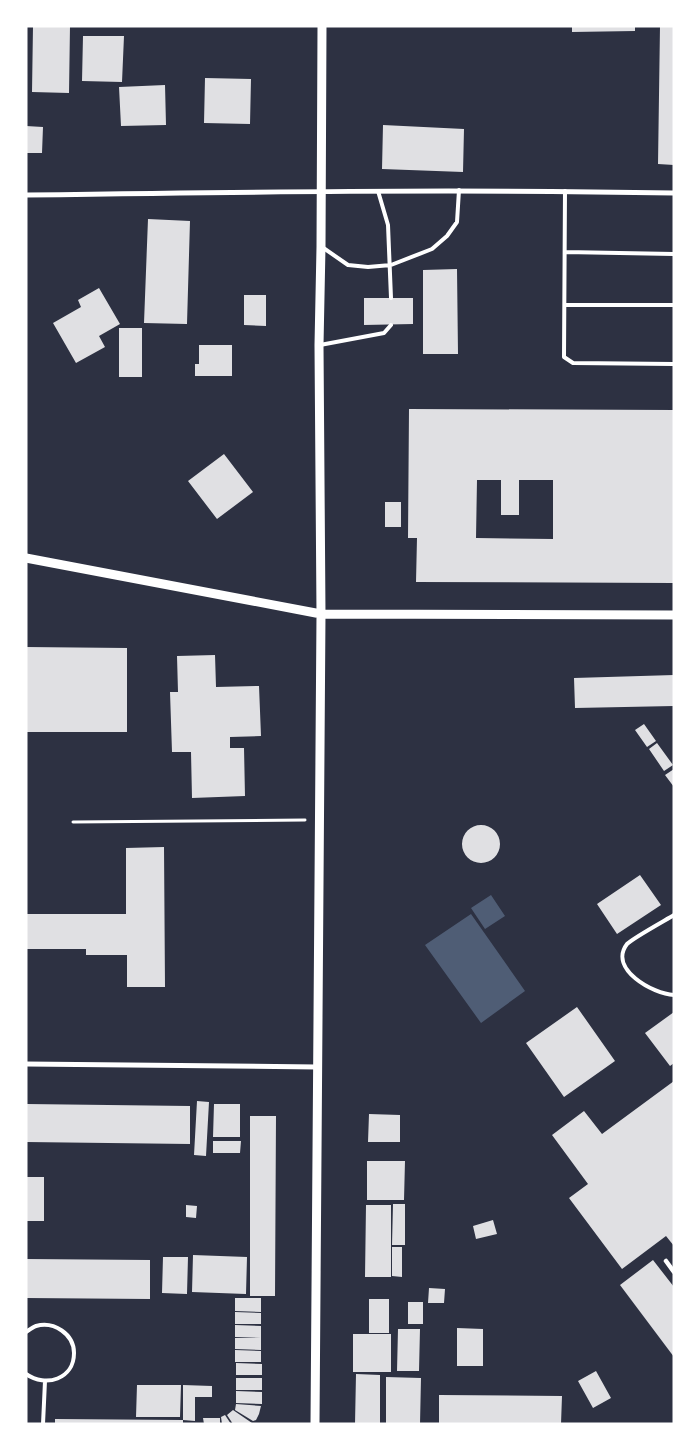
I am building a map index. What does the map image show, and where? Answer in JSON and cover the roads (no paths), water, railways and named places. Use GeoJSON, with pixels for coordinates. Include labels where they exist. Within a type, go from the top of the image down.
{"type":"FeatureCollection","features":[{"type":"Feature","properties":{"kind":"street"},"geometry":{"type":"LineString","coordinates":[[315,1424],[322,26]]}},
{"type":"Feature","properties":{"kind":"street"},"geometry":{"type":"LineString","coordinates":[[26,195],[321,190],[674,193]]}},
{"type":"Feature","properties":{"kind":"street"},"geometry":{"type":"LineString","coordinates":[[26,558],[320,614],[674,615]]}},
{"type":"Feature","properties":{"kind":"street"},"geometry":{"type":"LineString","coordinates":[[26,1064],[317,1067]]}},
{"type":"Feature","properties":{"kind":"street"},"geometry":{"type":"LineString","coordinates":[[666,1261],[674,1272]]}},
{"type":"Feature","properties":{"kind":"lane"},"geometry":{"type":"LineString","coordinates":[[321,246],[348,265],[368,267],[391,265],[432,249],[447,236],[458,222],[459,190]]}},
{"type":"Feature","properties":{"kind":"lane"},"geometry":{"type":"LineString","coordinates":[[378,191],[388,225],[391,298]]}},
{"type":"Feature","properties":{"kind":"lane"},"geometry":{"type":"LineString","coordinates":[[565,191],[564,357],[573,363],[674,364]]}},
{"type":"Feature","properties":{"kind":"lane"},"geometry":{"type":"LineString","coordinates":[[565,252],[674,254]]}},
{"type":"Feature","properties":{"kind":"lane"},"geometry":{"type":"LineString","coordinates":[[565,305],[674,305]]}},
{"type":"Feature","properties":{"kind":"lane"},"geometry":{"type":"LineString","coordinates":[[319,345],[384,333],[390,325]]}},
{"type":"Feature","properties":{"kind":"lane"},"geometry":{"type":"LineString","coordinates":[[674,915],[628,943],[624,952],[623,962],[631,975],[649,988],[668,995],[674,995]]}},
{"type":"Feature","properties":{"kind":"lane"},"geometry":{"type":"LineString","coordinates":[[26,1332],[35,1326],[45,1324],[57,1327],[66,1333],[72,1342],[74,1353],[72,1364],[66,1373],[56,1380],[34,1380],[26,1374]]}},
{"type":"Feature","properties":{"kind":"lane"},"geometry":{"type":"LineString","coordinates":[[43,1424],[45,1381]]}},
{"type":"Feature","properties":{"kind":"water"},"geometry":{"type":"Polygon","coordinates":[[[491,895],[505,916],[485,929],[471,908],[491,895]]]}},
{"type":"Feature","properties":{"kind":"water"},"geometry":{"type":"Polygon","coordinates":[[[471,914],[525,991],[481,1023],[425,945],[471,914]]]}}]}
